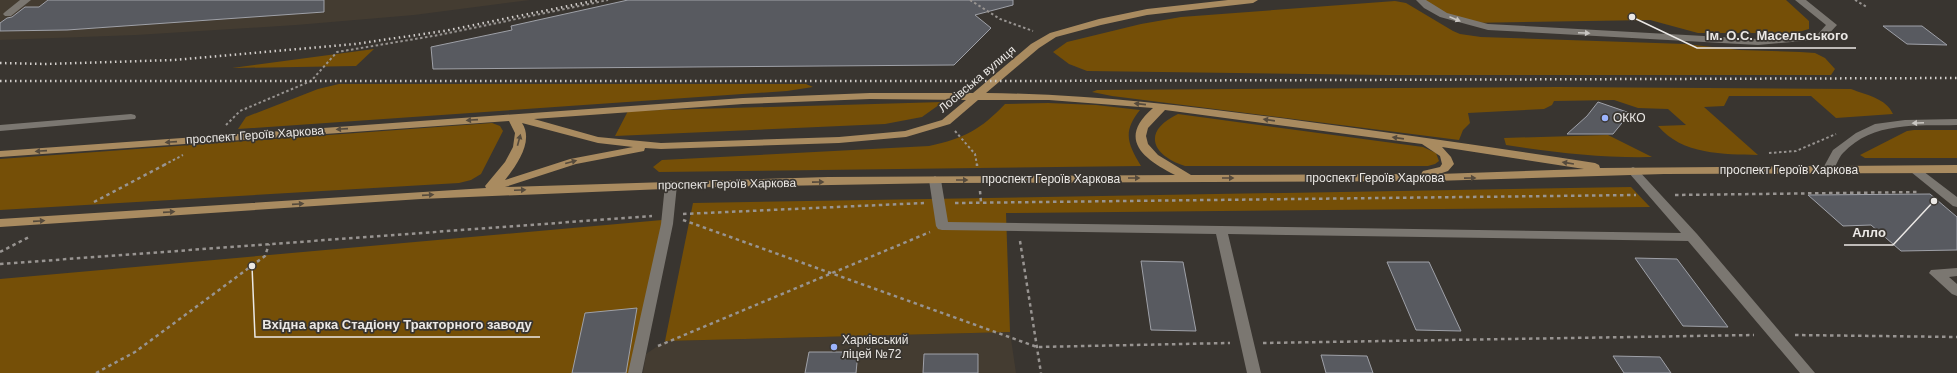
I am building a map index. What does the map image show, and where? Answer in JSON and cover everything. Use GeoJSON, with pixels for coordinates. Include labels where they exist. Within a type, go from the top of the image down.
{"type":"FeatureCollection","features":[{"type":"Feature","properties":{"kind":"main road","name":"Лосівська вулиця"},"geometry":{"type":"LineString","coordinates":[[661,146],[875,138],[906,134],[946,122],[1035,46],[1054,35],[1099,22],[1147,12],[1253,0]]}},
{"type":"Feature","properties":{"kind":"main road","name":"проспект Героїв Харкова"},"geometry":{"type":"LineString","coordinates":[[0,154],[743,101],[870,96],[1049,97],[1163,106],[1423,141],[1620,171]]}},
{"type":"Feature","properties":{"kind":"main road"},"geometry":{"type":"LineString","coordinates":[[1163,106],[1151,116],[1141,129],[1141,138],[1145,149],[1156,160],[1189,178]]}},
{"type":"Feature","properties":{"kind":"main road","name":"проспект Героїв Харкова"},"geometry":{"type":"LineString","coordinates":[[481,192],[499,180],[514,157],[521,133],[511,117]]}},
{"type":"Feature","properties":{"kind":"main road"},"geometry":{"type":"LineString","coordinates":[[511,117],[598,140],[661,146]]}},
{"type":"Feature","properties":{"kind":"main road"},"geometry":{"type":"LineString","coordinates":[[1407,178],[1444,169],[1448,164],[1448,158],[1423,141]]}},
{"type":"Feature","properties":{"kind":"main road"},"geometry":{"type":"LineString","coordinates":[[481,192],[574,161],[661,146]]}},
{"type":"Feature","properties":{"kind":"main road","name":"проспект Героїв Харкова"},"geometry":{"type":"LineString","coordinates":[[0,224],[481,192],[671,185],[935,180],[1493,177],[1620,171],[1957,170]]}},
{"type":"Feature","properties":{"kind":"street"},"geometry":{"type":"LineString","coordinates":[[8,14],[26,0]]}},
{"type":"Feature","properties":{"kind":"street"},"geometry":{"type":"LineString","coordinates":[[1421,0],[1426,5],[1456,20],[1488,27],[1758,42],[1821,37],[1832,25],[1800,0]]}},
{"type":"Feature","properties":{"kind":"street"},"geometry":{"type":"LineString","coordinates":[[0,128],[132,117]]}},
{"type":"Feature","properties":{"kind":"street"},"geometry":{"type":"LineString","coordinates":[[1828,170],[1837,152],[1860,135],[1879,126],[1925,122],[1957,122]]}},
{"type":"Feature","properties":{"kind":"street"},"geometry":{"type":"LineString","coordinates":[[1915,170],[1957,203]]}},
{"type":"Feature","properties":{"kind":"street"},"geometry":{"type":"LineString","coordinates":[[1633,171],[1692,237],[1808,373]]}},
{"type":"Feature","properties":{"kind":"street"},"geometry":{"type":"LineString","coordinates":[[935,180],[942,226],[1692,237]]}},
{"type":"Feature","properties":{"kind":"street"},"geometry":{"type":"LineString","coordinates":[[635,373],[668,215],[671,185]]}},
{"type":"Feature","properties":{"kind":"street"},"geometry":{"type":"LineString","coordinates":[[1221,230],[1254,373]]}},
{"type":"Feature","properties":{"kind":"street"},"geometry":{"type":"LineString","coordinates":[[1957,272],[1936,273],[1957,291]]}},
{"type":"Feature","properties":{"kind":"path"},"geometry":{"type":"LineString","coordinates":[[213,138],[240,111],[311,81],[337,52],[447,34],[608,0]]}},
{"type":"Feature","properties":{"kind":"path"},"geometry":{"type":"LineString","coordinates":[[970,0],[984,11],[1015,26],[1054,35]]}},
{"type":"Feature","properties":{"kind":"path"},"geometry":{"type":"LineString","coordinates":[[1855,0],[1867,7]]}},
{"type":"Feature","properties":{"kind":"path"},"geometry":{"type":"LineString","coordinates":[[946,122],[975,154]]}},
{"type":"Feature","properties":{"kind":"path"},"geometry":{"type":"LineString","coordinates":[[89,205],[185,153]]}},
{"type":"Feature","properties":{"kind":"path"},"geometry":{"type":"LineString","coordinates":[[0,264],[668,215],[938,203],[1926,192]]}},
{"type":"Feature","properties":{"kind":"path"},"geometry":{"type":"LineString","coordinates":[[668,215],[1037,347],[1775,335],[1957,337]]}},
{"type":"Feature","properties":{"kind":"path"},"geometry":{"type":"LineString","coordinates":[[639,354],[942,226]]}},
{"type":"Feature","properties":{"kind":"path"},"geometry":{"type":"LineString","coordinates":[[1018,227],[1041,373]]}},
{"type":"Feature","properties":{"kind":"path"},"geometry":{"type":"LineString","coordinates":[[0,252],[34,234]]}},
{"type":"Feature","properties":{"kind":"path"},"geometry":{"type":"LineString","coordinates":[[96,373],[135,352],[266,256],[269,244]]}},
{"type":"Feature","properties":{"kind":"shaded area"},"geometry":{"type":"Polygon","coordinates":[[[0,0],[530,0],[414,15],[296,25],[136,35],[0,40],[0,0]]]}},
{"type":"Feature","properties":{"kind":"shaded area"},"geometry":{"type":"Polygon","coordinates":[[[1421,0],[1786,0],[1809,21],[1809,29],[1795,33],[1698,33],[1650,20],[1465,23],[1421,0]]]}},
{"type":"Feature","properties":{"kind":"shaded area"},"geometry":{"type":"Polygon","coordinates":[[[1395,1],[1406,3],[1460,34],[1481,37],[1685,44],[1740,50],[1815,53],[1825,58],[1835,69],[1831,75],[1388,75],[1087,71],[1069,64],[1053,52],[1067,42],[1141,24],[1181,17],[1395,1]]]}},
{"type":"Feature","properties":{"kind":"shaded area"},"geometry":{"type":"Polygon","coordinates":[[[374,49],[356,66],[232,68],[374,49]]]}},
{"type":"Feature","properties":{"kind":"shaded area"},"geometry":{"type":"Polygon","coordinates":[[[339,84],[806,84],[813,87],[787,91],[238,129],[246,117],[318,89],[339,84]]]}},
{"type":"Feature","properties":{"kind":"shaded area"},"geometry":{"type":"Polygon","coordinates":[[[1557,87],[1851,89],[1881,101],[1886,104],[1893,114],[1836,118],[1811,96],[1729,96],[1724,106],[1704,107],[1758,155],[1745,155],[1704,151],[1679,143],[1668,136],[1658,126],[1686,125],[1668,109],[1638,108],[1614,100],[1554,101],[1552,105],[1544,109],[1468,113],[1470,123],[1463,130],[1459,140],[1112,96],[1092,92],[1097,90],[1557,87]]]}},
{"type":"Feature","properties":{"kind":"shaded area"},"geometry":{"type":"Polygon","coordinates":[[[943,102],[922,117],[885,124],[615,136],[628,111],[943,102]]]}},
{"type":"Feature","properties":{"kind":"shaded area"},"geometry":{"type":"Polygon","coordinates":[[[1048,103],[1096,105],[1140,110],[1131,125],[1129,138],[1133,151],[1141,166],[659,172],[653,167],[662,160],[929,146],[953,140],[971,132],[988,120],[1005,104],[1048,103]]]}},
{"type":"Feature","properties":{"kind":"shaded area"},"geometry":{"type":"Polygon","coordinates":[[[1178,114],[1423,147],[1436,153],[1439,161],[1428,166],[1185,166],[1164,156],[1158,149],[1155,142],[1155,135],[1159,128],[1178,114]]]}},
{"type":"Feature","properties":{"kind":"shaded area"},"geometry":{"type":"Polygon","coordinates":[[[492,123],[500,126],[503,131],[481,174],[471,180],[459,183],[0,210],[0,159],[492,123]]]}},
{"type":"Feature","properties":{"kind":"shaded area"},"geometry":{"type":"Polygon","coordinates":[[[1957,130],[1957,158],[1865,158],[1860,155],[1907,131],[1957,130]]]}},
{"type":"Feature","properties":{"kind":"shaded area"},"geometry":{"type":"Polygon","coordinates":[[[1608,135],[1652,157],[1597,156],[1543,150],[1506,145],[1504,138],[1608,135]]]}},
{"type":"Feature","properties":{"kind":"shaded area"},"geometry":{"type":"Polygon","coordinates":[[[1631,187],[1650,207],[1006,213],[1010,332],[665,341],[693,203],[1631,187]]]}},
{"type":"Feature","properties":{"kind":"shaded area"},"geometry":{"type":"Polygon","coordinates":[[[662,220],[634,373],[0,373],[0,279],[662,220]]]}},
{"type":"Feature","properties":{"kind":"shaded area","name":"Харківський ліцей №72"},"geometry":{"type":"Polygon","coordinates":[[[1010,332],[1016,373],[643,373],[646,354],[665,341],[1010,332]]]}},
{"type":"Feature","properties":{"kind":"building"},"geometry":{"type":"Polygon","coordinates":[[[48,0],[324,0],[324,12],[67,30],[0,31],[0,23],[7,18],[12,17],[25,7],[39,7],[48,0]]]}},
{"type":"Feature","properties":{"kind":"building"},"geometry":{"type":"Polygon","coordinates":[[[628,0],[1013,0],[1013,5],[975,15],[991,28],[954,65],[433,69],[431,47],[512,30],[511,26],[628,0]]]}},
{"type":"Feature","properties":{"kind":"building"},"geometry":{"type":"Polygon","coordinates":[[[1883,26],[1922,26],[1947,45],[1907,44],[1883,26]]]}},
{"type":"Feature","properties":{"kind":"building"},"geometry":{"type":"Polygon","coordinates":[[[1598,102],[1630,113],[1613,134],[1567,134],[1587,116],[1598,102]]]}},
{"type":"Feature","properties":{"kind":"building"},"geometry":{"type":"Polygon","coordinates":[[[1930,194],[1957,217],[1957,250],[1901,251],[1871,225],[1843,226],[1808,195],[1930,194]]]}},
{"type":"Feature","properties":{"kind":"building"},"geometry":{"type":"Polygon","coordinates":[[[1635,258],[1677,259],[1728,327],[1683,326],[1635,258]]]}},
{"type":"Feature","properties":{"kind":"building"},"geometry":{"type":"Polygon","coordinates":[[[1141,261],[1183,262],[1196,331],[1151,330],[1141,261]]]}},
{"type":"Feature","properties":{"kind":"building"},"geometry":{"type":"Polygon","coordinates":[[[1387,262],[1429,262],[1461,331],[1416,330],[1387,262]]]}},
{"type":"Feature","properties":{"kind":"building"},"geometry":{"type":"Polygon","coordinates":[[[637,308],[626,373],[572,373],[585,313],[637,308]]]}},
{"type":"Feature","properties":{"kind":"building"},"geometry":{"type":"Polygon","coordinates":[[[809,352],[858,352],[856,373],[805,373],[809,352]]]}},
{"type":"Feature","properties":{"kind":"building"},"geometry":{"type":"Polygon","coordinates":[[[924,354],[978,354],[978,373],[923,373],[924,354]]]}},
{"type":"Feature","properties":{"kind":"building"},"geometry":{"type":"Polygon","coordinates":[[[1321,355],[1367,356],[1373,373],[1326,373],[1321,355]]]}},
{"type":"Feature","properties":{"kind":"building"},"geometry":{"type":"Polygon","coordinates":[[[1613,356],[1660,357],[1671,373],[1624,373],[1613,356]]]}},
{"type":"Feature","properties":{"kind":"railway"},"geometry":{"type":"LineString","coordinates":[[0,63],[46,64],[174,60],[355,44],[444,31],[598,0]]}},
{"type":"Feature","properties":{"kind":"railway"},"geometry":{"type":"LineString","coordinates":[[0,81],[1032,81],[1957,78]]}},
{"type":"Feature","properties":{"kind":"place","name":"Ім. О.С. Масельського"},"geometry":{"type":"Point","coordinates":[1632,17]}},
{"type":"Feature","properties":{"kind":"place","name":"ОККО"},"geometry":{"type":"Point","coordinates":[1605,118]}},
{"type":"Feature","properties":{"kind":"place","name":"Алло"},"geometry":{"type":"Point","coordinates":[1934,201]}},
{"type":"Feature","properties":{"kind":"place","name":"Вхідна арка Стадіону Тракторного заводу"},"geometry":{"type":"Point","coordinates":[252,266]}},
{"type":"Feature","properties":{"kind":"place","name":"Харківський ліцей №72"},"geometry":{"type":"Point","coordinates":[834,347]}}]}
